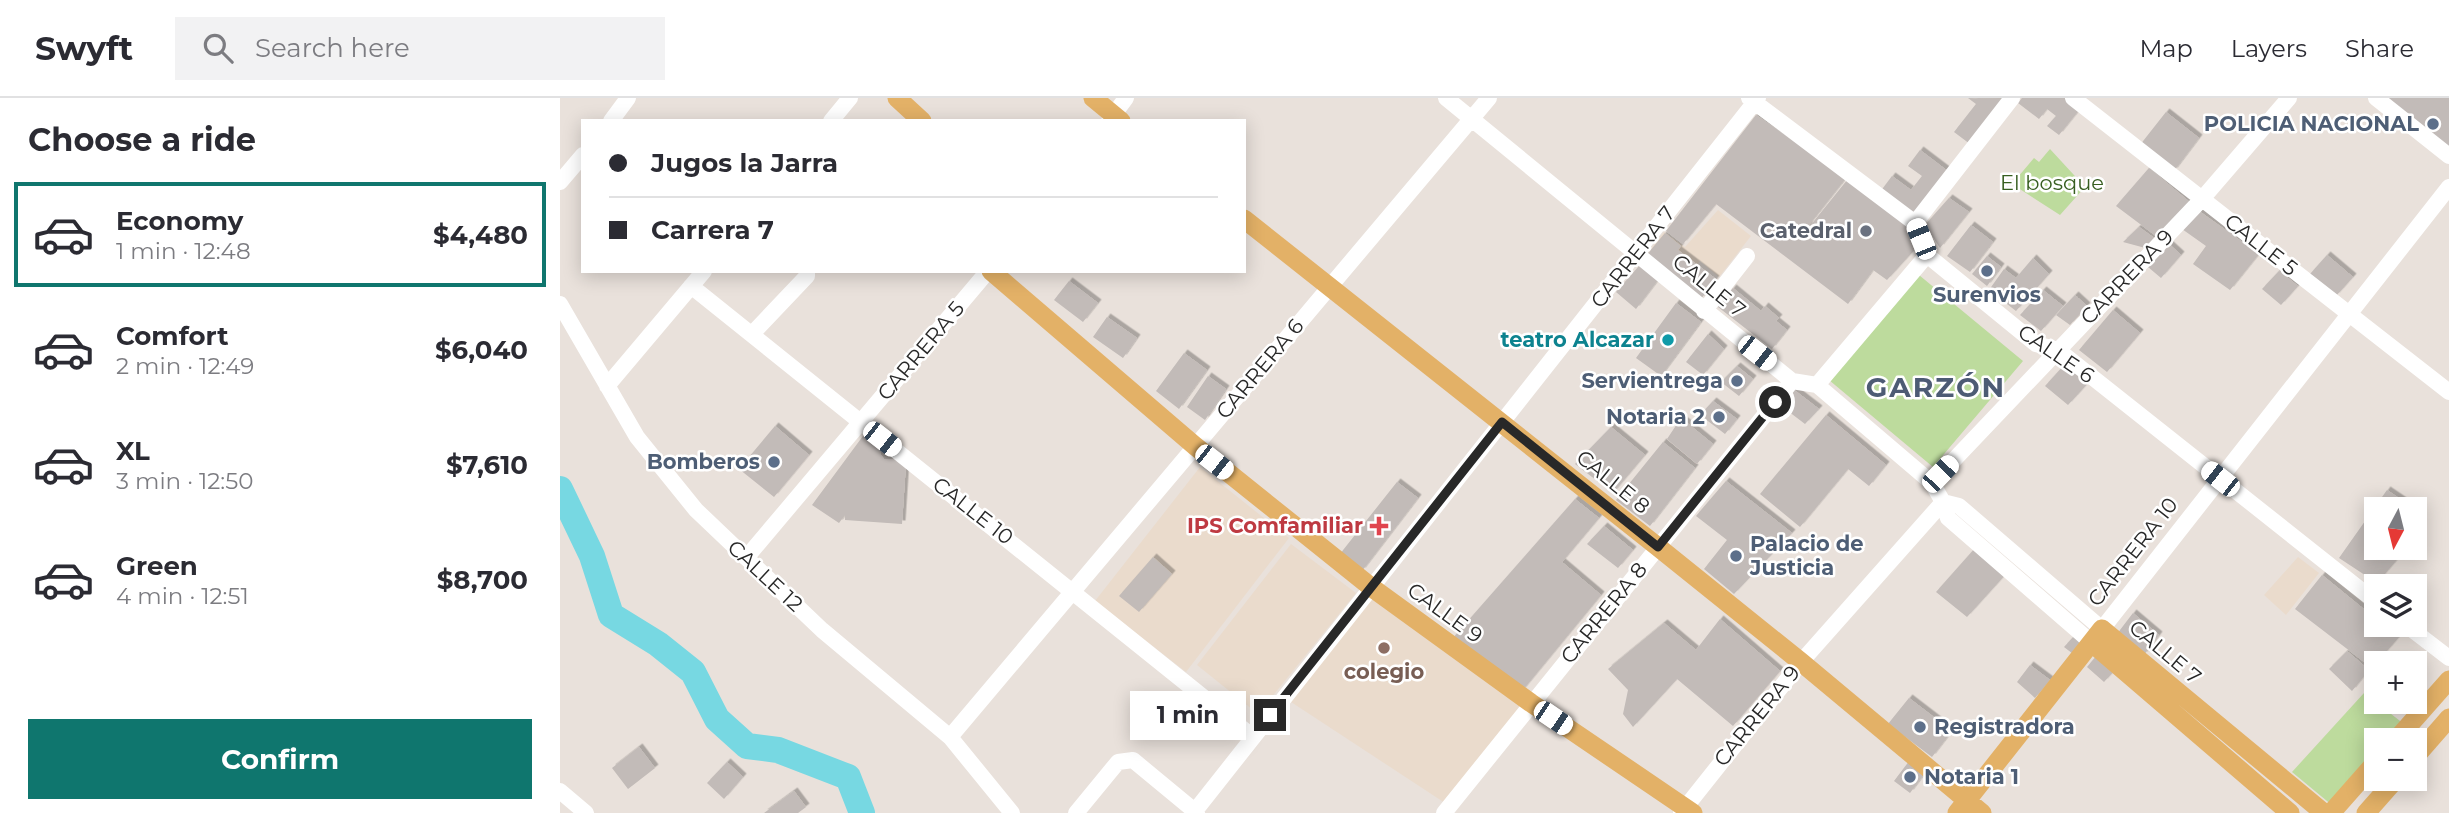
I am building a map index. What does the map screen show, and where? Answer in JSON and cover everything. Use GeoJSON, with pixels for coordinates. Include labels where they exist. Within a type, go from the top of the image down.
{"type":"FeatureCollection","features":[{"type":"Feature","properties":{"kind":"main road"},"geometry":{"type":"LineString","coordinates":[[897,98],[920,119]]}},
{"type":"Feature","properties":{"kind":"main road"},"geometry":{"type":"LineString","coordinates":[[1093,98],[1115,119]]}},
{"type":"Feature","properties":{"kind":"main road","name":"CALLE 8"},"geometry":{"type":"LineString","coordinates":[[1246,221],[1801,662],[1961,807],[1982,813]]}},
{"type":"Feature","properties":{"kind":"main road","name":"CALLE 9"},"geometry":{"type":"LineString","coordinates":[[992,273],[1195,446],[1371,587],[1683,811]]}},
{"type":"Feature","properties":{"kind":"main road","name":"CALLE 7"},"geometry":{"type":"LineString","coordinates":[[2097,636],[2324,813]]}},
{"type":"Feature","properties":{"kind":"main road","name":"CALLE 7"},"geometry":{"type":"LineString","coordinates":[[2097,636],[2280,810]]}},
{"type":"Feature","properties":{"kind":"main road","name":"CARRERA 10"},"geometry":{"type":"LineString","coordinates":[[1961,807],[2097,636]]}},
{"type":"Feature","properties":{"kind":"main road"},"geometry":{"type":"LineString","coordinates":[[2407,728],[2449,680]]}},
{"type":"Feature","properties":{"kind":"main road"},"geometry":{"type":"LineString","coordinates":[[2427,743],[2449,718]]}},
{"type":"Feature","properties":{"kind":"main road"},"geometry":{"type":"LineString","coordinates":[[2331,813],[2364,776]]}},
{"type":"Feature","properties":{"kind":"main road"},"geometry":{"type":"LineString","coordinates":[[2280,810],[2293,787]]}},
{"type":"Feature","properties":{"kind":"main road"},"geometry":{"type":"LineString","coordinates":[[2366,813],[2385,791]]}},
{"type":"Feature","properties":{"kind":"street"},"geometry":{"type":"LineString","coordinates":[[613,119],[627,98]]}},
{"type":"Feature","properties":{"kind":"street"},"geometry":{"type":"LineString","coordinates":[[833,119],[850,98]]}},
{"type":"Feature","properties":{"kind":"street"},"geometry":{"type":"LineString","coordinates":[[1115,119],[1126,98]]}},
{"type":"Feature","properties":{"kind":"street","name":"CALLE 7"},"geometry":{"type":"LineString","coordinates":[[1446,98],[1634,255],[1792,381],[1816,385],[1932,483],[1944,502],[1959,506],[2097,636]]}},
{"type":"Feature","properties":{"kind":"street","name":"CARRERA 6"},"geometry":{"type":"LineString","coordinates":[[950,737],[1489,98]]}},
{"type":"Feature","properties":{"kind":"street"},"geometry":{"type":"LineString","coordinates":[[1915,223],[2012,98]]}},
{"type":"Feature","properties":{"kind":"street","name":"CALLE 5"},"geometry":{"type":"LineString","coordinates":[[2073,98],[2448,388]]}},
{"type":"Feature","properties":{"kind":"street","name":"CARRERA 9"},"geometry":{"type":"LineString","coordinates":[[1932,483],[2202,199],[2289,98]]}},
{"type":"Feature","properties":{"kind":"street"},"geometry":{"type":"LineString","coordinates":[[2376,98],[2449,156]]}},
{"type":"Feature","properties":{"kind":"street"},"geometry":{"type":"LineString","coordinates":[[1754,100],[1915,223],[1927,255],[1816,385]]}},
{"type":"Feature","properties":{"kind":"street","name":"CARRERA 7"},"geometry":{"type":"LineString","coordinates":[[1196,812],[1754,100]]}},
{"type":"Feature","properties":{"kind":"street"},"geometry":{"type":"LineString","coordinates":[[560,182],[581,157]]}},
{"type":"Feature","properties":{"kind":"street","name":"CARRERA 10"},"geometry":{"type":"LineString","coordinates":[[2097,636],[2449,187]]}},
{"type":"Feature","properties":{"kind":"street","name":"CALLE 6"},"geometry":{"type":"LineString","coordinates":[[1927,255],[2036,344],[2058,350],[2364,592]]}},
{"type":"Feature","properties":{"kind":"street"},"geometry":{"type":"LineString","coordinates":[[1704,311],[1747,256]]}},
{"type":"Feature","properties":{"kind":"street"},"geometry":{"type":"LineString","coordinates":[[607,386],[702,273]]}},
{"type":"Feature","properties":{"kind":"street"},"geometry":{"type":"LineString","coordinates":[[752,334],[808,273]]}},
{"type":"Feature","properties":{"kind":"street","name":"CARRERA 5"},"geometry":{"type":"LineString","coordinates":[[746,558],[988,273]]}},
{"type":"Feature","properties":{"kind":"street","name":"CALLE 10"},"geometry":{"type":"LineString","coordinates":[[691,286],[1253,737]]}},
{"type":"Feature","properties":{"kind":"street","name":"CALLE 12"},"geometry":{"type":"LineString","coordinates":[[560,304],[637,437],[695,510],[822,630],[950,737],[1012,813]]}},
{"type":"Feature","properties":{"kind":"street","name":"CARRERA 8"},"geometry":{"type":"LineString","coordinates":[[1444,813],[1792,381]]}},
{"type":"Feature","properties":{"kind":"street","name":"CARRERA 9"},"geometry":{"type":"LineString","coordinates":[[1683,811],[1801,662],[1944,502]]}},
{"type":"Feature","properties":{"kind":"street"},"geometry":{"type":"LineString","coordinates":[[2421,637],[2449,659]]}},
{"type":"Feature","properties":{"kind":"street"},"geometry":{"type":"LineString","coordinates":[[1076,813],[1118,762],[1125,760],[1133,760],[1196,812]]}},
{"type":"Feature","properties":{"kind":"street"},"geometry":{"type":"LineString","coordinates":[[560,791],[586,813]]}},
{"type":"Feature","properties":{"kind":"shaded area"},"geometry":{"type":"Polygon","coordinates":[[[1718,210],[1751,236],[1719,277],[1700,261],[1681,286],[1644,258],[1664,232],[1685,247],[1718,210]]]}},
{"type":"Feature","properties":{"kind":"shaded area"},"geometry":{"type":"Polygon","coordinates":[[[1200,467],[1289,538],[1186,672],[1095,601],[1200,467]]]}},
{"type":"Feature","properties":{"kind":"shaded area"},"geometry":{"type":"Polygon","coordinates":[[[1291,544],[1356,593],[1258,714],[1197,665],[1291,544]]]}},
{"type":"Feature","properties":{"kind":"shaded area"},"geometry":{"type":"Polygon","coordinates":[[[2298,557],[2319,573],[2286,615],[2264,595],[2298,557]]]}},
{"type":"Feature","properties":{"kind":"shaded area","name":"colegio"},"geometry":{"type":"Polygon","coordinates":[[[1368,595],[1521,706],[1445,803],[1288,700],[1368,595]]]}},
{"type":"Feature","properties":{"kind":"green space","name":"El bosque"},"geometry":{"type":"Polygon","coordinates":[[[2050,149],[2085,187],[2060,215],[2012,184],[2034,158],[2039,162],[2050,149]]]}},
{"type":"Feature","properties":{"kind":"green space"},"geometry":{"type":"Polygon","coordinates":[[[1919,275],[2023,361],[1933,467],[1829,380],[1919,275]]]}},
{"type":"Feature","properties":{"kind":"green space"},"geometry":{"type":"Polygon","coordinates":[[[2364,693],[2364,714],[2391,714],[2404,724],[2400,728],[2364,728],[2364,770],[2333,806],[2292,772],[2364,693]]]}},
{"type":"Feature","properties":{"kind":"building"},"geometry":{"type":"Polygon","coordinates":[[[1968,98],[2004,99],[1970,144],[1954,132],[1976,104],[1968,98]]]}},
{"type":"Feature","properties":{"kind":"building"},"geometry":{"type":"Polygon","coordinates":[[[2022,98],[2066,98],[2080,109],[2059,135],[2047,126],[2056,116],[2047,109],[2039,119],[2018,103],[2022,98]]]}},
{"type":"Feature","properties":{"kind":"building","name":"POLICIA NACIONAL"},"geometry":{"type":"Polygon","coordinates":[[[2387,98],[2449,98],[2449,150],[2387,98]]]}},
{"type":"Feature","properties":{"kind":"building"},"geometry":{"type":"Polygon","coordinates":[[[2166,112],[2199,138],[2174,171],[2140,145],[2166,112]]]}},
{"type":"Feature","properties":{"kind":"building"},"geometry":{"type":"Polygon","coordinates":[[[1756,115],[1846,178],[1810,226],[1848,179],[1911,227],[1917,247],[1887,280],[1873,270],[1848,304],[1716,204],[1683,244],[1666,231],[1756,115]]]}},
{"type":"Feature","properties":{"kind":"building"},"geometry":{"type":"Polygon","coordinates":[[[1920,150],[1949,172],[1914,218],[1880,192],[1892,176],[1911,190],[1922,176],[1908,166],[1920,150]]]}},
{"type":"Feature","properties":{"kind":"building"},"geometry":{"type":"Polygon","coordinates":[[[2149,168],[2192,204],[2160,239],[2116,206],[2149,168]]]}},
{"type":"Feature","properties":{"kind":"building"},"geometry":{"type":"Polygon","coordinates":[[[1949,198],[1969,212],[1940,248],[1925,225],[1949,198]]]}},
{"type":"Feature","properties":{"kind":"building"},"geometry":{"type":"Polygon","coordinates":[[[2199,211],[2259,254],[2230,290],[2193,264],[2206,246],[2182,229],[2199,211]]]}},
{"type":"Feature","properties":{"kind":"building"},"geometry":{"type":"Polygon","coordinates":[[[1971,225],[1993,242],[1970,272],[1947,256],[1971,225]]]}},
{"type":"Feature","properties":{"kind":"building"},"geometry":{"type":"Polygon","coordinates":[[[2139,227],[2157,240],[2149,249],[2123,242],[2139,227]]]}},
{"type":"Feature","properties":{"kind":"building"},"geometry":{"type":"Polygon","coordinates":[[[1665,233],[1681,246],[1678,250],[1716,279],[1701,299],[1645,257],[1665,233]]]}},
{"type":"Feature","properties":{"kind":"building"},"geometry":{"type":"Polygon","coordinates":[[[2169,244],[2181,255],[2161,278],[2148,267],[2169,244]]]}},
{"type":"Feature","properties":{"kind":"building"},"geometry":{"type":"Polygon","coordinates":[[[2327,255],[2353,277],[2336,296],[2310,274],[2327,255]]]}},
{"type":"Feature","properties":{"kind":"building","name":"Surenvios"},"geometry":{"type":"Polygon","coordinates":[[[1987,256],[2001,267],[1987,286],[1972,274],[1987,256]]]}},
{"type":"Feature","properties":{"kind":"building"},"geometry":{"type":"Polygon","coordinates":[[[2033,258],[2049,274],[2016,311],[1989,290],[2004,269],[2016,278],[2033,258]]]}},
{"type":"Feature","properties":{"kind":"building"},"geometry":{"type":"Polygon","coordinates":[[[1640,265],[1658,280],[1636,309],[1616,292],[1640,265]]]}},
{"type":"Feature","properties":{"kind":"building"},"geometry":{"type":"Polygon","coordinates":[[[2279,271],[2298,286],[2281,305],[2262,289],[2279,271]]]}},
{"type":"Feature","properties":{"kind":"building"},"geometry":{"type":"Polygon","coordinates":[[[1069,281],[1098,303],[1083,322],[1054,300],[1069,281]]]}},
{"type":"Feature","properties":{"kind":"building"},"geometry":{"type":"Polygon","coordinates":[[[1733,288],[1761,311],[1765,306],[1779,318],[1776,321],[1787,330],[1772,349],[1718,307],[1733,288]]]}},
{"type":"Feature","properties":{"kind":"building"},"geometry":{"type":"Polygon","coordinates":[[[2043,290],[2063,306],[2041,331],[2020,315],[2043,290]]]}},
{"type":"Feature","properties":{"kind":"building"},"geometry":{"type":"Polygon","coordinates":[[[2075,295],[2087,306],[2070,325],[2056,315],[2075,295]]]}},
{"type":"Feature","properties":{"kind":"building","name":"teatro Alcazar"},"geometry":{"type":"Polygon","coordinates":[[[1676,303],[1701,322],[1661,376],[1636,358],[1676,303]]]}},
{"type":"Feature","properties":{"kind":"building"},"geometry":{"type":"Polygon","coordinates":[[[2113,310],[2140,333],[2107,372],[2079,350],[2113,310]]]}},
{"type":"Feature","properties":{"kind":"building"},"geometry":{"type":"Polygon","coordinates":[[[1107,317],[1137,338],[1123,358],[1093,337],[1107,317]]]}},
{"type":"Feature","properties":{"kind":"building"},"geometry":{"type":"Polygon","coordinates":[[[1708,334],[1724,349],[1703,375],[1686,362],[1708,334]]]}},
{"type":"Feature","properties":{"kind":"building"},"geometry":{"type":"Polygon","coordinates":[[[1184,353],[1207,370],[1179,409],[1156,391],[1184,353]]]}},
{"type":"Feature","properties":{"kind":"building"},"geometry":{"type":"Polygon","coordinates":[[[2066,363],[2089,382],[2068,405],[2045,386],[2066,363]]]}},
{"type":"Feature","properties":{"kind":"building","name":"Servientrega"},"geometry":{"type":"Polygon","coordinates":[[[1737,366],[1753,379],[1739,396],[1721,382],[1737,366]]]}},
{"type":"Feature","properties":{"kind":"building"},"geometry":{"type":"Polygon","coordinates":[[[1208,376],[1226,389],[1205,420],[1187,407],[1208,376]]]}},
{"type":"Feature","properties":{"kind":"building"},"geometry":{"type":"Polygon","coordinates":[[[1793,389],[1819,409],[1805,424],[1780,405],[1793,389]]]}},
{"type":"Feature","properties":{"kind":"building","name":"Notaria 2"},"geometry":{"type":"Polygon","coordinates":[[[1713,401],[1737,419],[1725,434],[1700,415],[1713,401]]]}},
{"type":"Feature","properties":{"kind":"building"},"geometry":{"type":"Polygon","coordinates":[[[1826,415],[1886,465],[1869,486],[1848,469],[1800,527],[1760,494],[1826,415]]]}},
{"type":"Feature","properties":{"kind":"building"},"geometry":{"type":"Polygon","coordinates":[[[1681,418],[1713,444],[1697,464],[1667,439],[1681,418]]]}},
{"type":"Feature","properties":{"kind":"building","name":"Bomberos"},"geometry":{"type":"Polygon","coordinates":[[[775,426],[809,455],[774,497],[739,469],[775,426]]]}},
{"type":"Feature","properties":{"kind":"building"},"geometry":{"type":"Polygon","coordinates":[[[1611,427],[1645,455],[1613,493],[1575,464],[1611,427]]]}},
{"type":"Feature","properties":{"kind":"building"},"geometry":{"type":"Polygon","coordinates":[[[863,436],[882,450],[880,454],[884,459],[899,459],[906,463],[902,524],[845,520],[845,515],[839,523],[812,505],[863,436]]]}},
{"type":"Feature","properties":{"kind":"building"},"geometry":{"type":"Polygon","coordinates":[[[1663,442],[1695,468],[1650,526],[1616,500],[1663,442]]]}},
{"type":"Feature","properties":{"kind":"building"},"geometry":{"type":"Polygon","coordinates":[[[1726,481],[1792,533],[1734,594],[1704,569],[1727,540],[1696,516],[1726,481]]]}},
{"type":"Feature","properties":{"kind":"building","name":"IPS Comfamiliar"},"geometry":{"type":"Polygon","coordinates":[[[1397,482],[1418,498],[1362,571],[1340,554],[1397,482]]]}},
{"type":"Feature","properties":{"kind":"building"},"geometry":{"type":"Polygon","coordinates":[[[2387,490],[2397,497],[2382,497],[2387,490]]]}},
{"type":"Feature","properties":{"kind":"building"},"geometry":{"type":"Polygon","coordinates":[[[1575,499],[1599,518],[1562,562],[1601,595],[1522,691],[1452,639],[1575,499]]]}},
{"type":"Feature","properties":{"kind":"building"},"geometry":{"type":"Polygon","coordinates":[[[2364,523],[2364,560],[2397,560],[2385,574],[2364,574],[2339,558],[2364,523]]]}},
{"type":"Feature","properties":{"kind":"building"},"geometry":{"type":"Polygon","coordinates":[[[1604,526],[1633,550],[1618,568],[1587,544],[1604,526]]]}},
{"type":"Feature","properties":{"kind":"building"},"geometry":{"type":"Polygon","coordinates":[[[1976,547],[2006,574],[1967,617],[1936,592],[1976,547]]]}},
{"type":"Feature","properties":{"kind":"building"},"geometry":{"type":"Polygon","coordinates":[[[1153,557],[1172,574],[1139,612],[1119,596],[1153,557]]]}},
{"type":"Feature","properties":{"kind":"building"},"geometry":{"type":"Polygon","coordinates":[[[2322,575],[2364,609],[2364,637],[2399,637],[2387,651],[2364,651],[2364,662],[2295,609],[2322,575]]]}},
{"type":"Feature","properties":{"kind":"building"},"geometry":{"type":"Polygon","coordinates":[[[2133,613],[2159,635],[2144,655],[2117,634],[2133,613]]]}},
{"type":"Feature","properties":{"kind":"building"},"geometry":{"type":"Polygon","coordinates":[[[1720,619],[1780,671],[1733,726],[1677,679],[1633,727],[1623,714],[1628,690],[1608,669],[1664,623],[1696,650],[1720,619]]]}},
{"type":"Feature","properties":{"kind":"building"},"geometry":{"type":"Polygon","coordinates":[[[2075,635],[2087,645],[2077,657],[2064,647],[2075,635]]]}},
{"type":"Feature","properties":{"kind":"building"},"geometry":{"type":"Polygon","coordinates":[[[2347,651],[2364,666],[2364,676],[2352,691],[2329,669],[2347,651]]]}},
{"type":"Feature","properties":{"kind":"building"},"geometry":{"type":"Polygon","coordinates":[[[2097,655],[2115,670],[2104,682],[2087,667],[2097,655]]]}},
{"type":"Feature","properties":{"kind":"building"},"geometry":{"type":"Polygon","coordinates":[[[2030,665],[2050,680],[2035,698],[2017,682],[2030,665]]]}},
{"type":"Feature","properties":{"kind":"building","name":"Registradora"},"geometry":{"type":"Polygon","coordinates":[[[1909,698],[1952,731],[1932,757],[1888,724],[1909,698]]]}},
{"type":"Feature","properties":{"kind":"building"},"geometry":{"type":"Polygon","coordinates":[[[639,747],[655,768],[628,789],[612,768],[639,747]]]}},
{"type":"Feature","properties":{"kind":"building","name":"Notaria 1"},"geometry":{"type":"Polygon","coordinates":[[[1910,760],[1925,773],[1910,793],[1894,781],[1910,760]]]}},
{"type":"Feature","properties":{"kind":"building"},"geometry":{"type":"Polygon","coordinates":[[[727,762],[743,777],[724,799],[707,783],[727,762]]]}},
{"type":"Feature","properties":{"kind":"building"},"geometry":{"type":"Polygon","coordinates":[[[794,791],[806,807],[798,813],[764,813],[794,791]]]}},
{"type":"Feature","properties":{"kind":"waterway"},"geometry":{"type":"LineString","coordinates":[[560,489],[592,556],[611,615],[658,644],[693,672],[717,719],[747,746],[778,750],[848,777],[862,813]]}},
{"type":"Feature","properties":{"kind":"place","name":"POLICIA NACIONAL"},"geometry":{"type":"Point","coordinates":[2433,124]}},
{"type":"Feature","properties":{"kind":"place","name":"Catedral"},"geometry":{"type":"Point","coordinates":[1866,231]}},
{"type":"Feature","properties":{"kind":"place","name":"Surenvios"},"geometry":{"type":"Point","coordinates":[1987,271]}},
{"type":"Feature","properties":{"kind":"place","name":"teatro Alcazar"},"geometry":{"type":"Point","coordinates":[1668,340]}},
{"type":"Feature","properties":{"kind":"place","name":"Servientrega"},"geometry":{"type":"Point","coordinates":[1737,381]}},
{"type":"Feature","properties":{"kind":"place","name":"Notaria 2"},"geometry":{"type":"Point","coordinates":[1719,417]}},
{"type":"Feature","properties":{"kind":"place","name":"Bomberos"},"geometry":{"type":"Point","coordinates":[774,462]}},
{"type":"Feature","properties":{"kind":"place","name":"IPS Comfamiliar"},"geometry":{"type":"Point","coordinates":[1379,526]}},
{"type":"Feature","properties":{"kind":"place","name":"Palacio de Justicia"},"geometry":{"type":"Point","coordinates":[1736,556]}},
{"type":"Feature","properties":{"kind":"place","name":"colegio"},"geometry":{"type":"Point","coordinates":[1384,648]}},
{"type":"Feature","properties":{"kind":"place","name":"Registradora"},"geometry":{"type":"Point","coordinates":[1920,727]}},
{"type":"Feature","properties":{"kind":"place","name":"Notaria 1"},"geometry":{"type":"Point","coordinates":[1910,777]}},
{"type":"Feature","properties":{"kind":"district","name":"GARZÓN"},"geometry":{"type":"Point","coordinates":[1936,387]}},
{"type":"Feature","properties":{"kind":"route"},"geometry":{"type":"LineString","coordinates":[[1270,715],[1502,422],[1658,547],[1775,402]]}}]}
